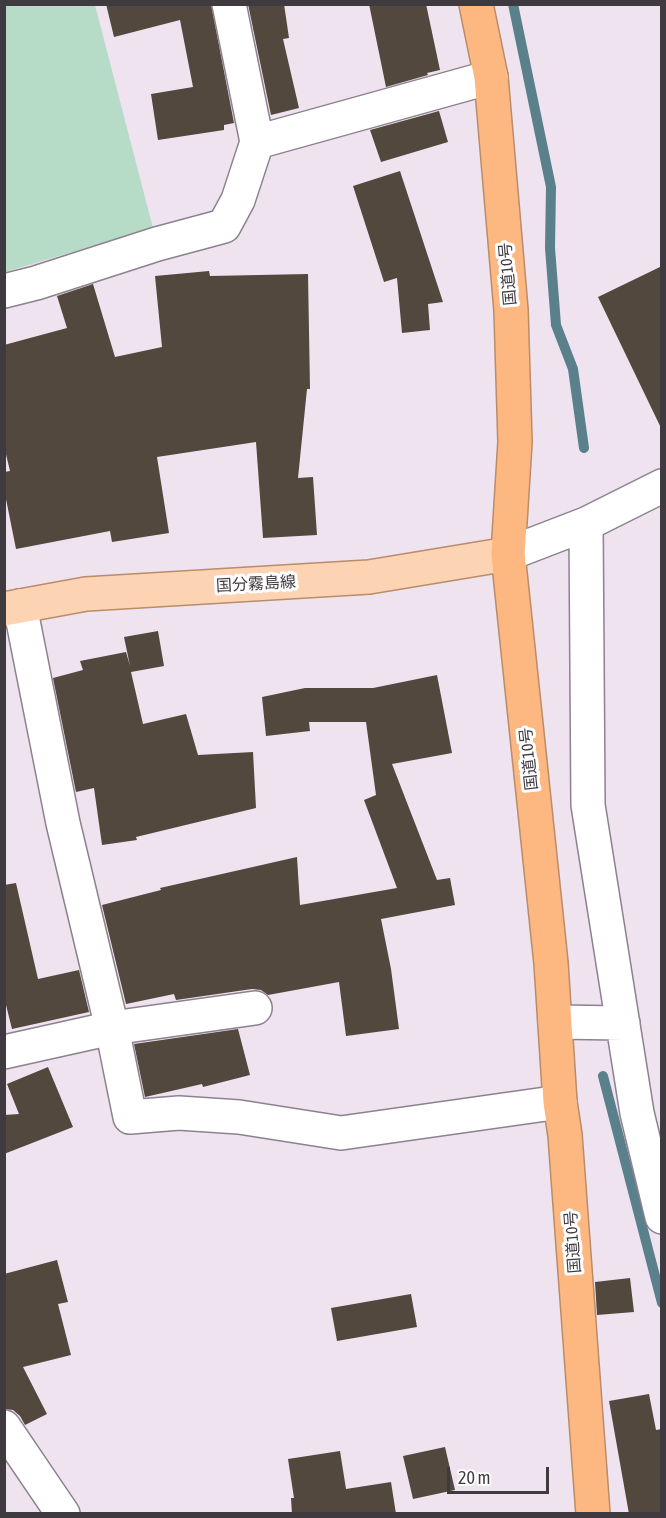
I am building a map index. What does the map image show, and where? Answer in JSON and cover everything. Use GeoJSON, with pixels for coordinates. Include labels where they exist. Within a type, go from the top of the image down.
{"type":"FeatureCollection","features":[{"type":"Feature","properties":{"kind":"highway","name":"国道10号"},"geometry":{"type":"LineString","coordinates":[[476,4],[491,77],[512,322],[515,442],[507,554],[551,963],[593,1514]]}},
{"type":"Feature","properties":{"kind":"main road","name":"国分霧島線"},"geometry":{"type":"LineString","coordinates":[[13,608],[86,594],[369,578],[507,554]]}},
{"type":"Feature","properties":{"kind":"street"},"geometry":{"type":"LineString","coordinates":[[4,291],[224,226],[238,200],[256,142],[229,4]]}},
{"type":"Feature","properties":{"kind":"street"},"geometry":{"type":"LineString","coordinates":[[256,142],[491,77]]}},
{"type":"Feature","properties":{"kind":"street"},"geometry":{"type":"LineString","coordinates":[[507,554],[586,525],[662,486]]}},
{"type":"Feature","properties":{"kind":"street"},"geometry":{"type":"LineString","coordinates":[[586,525],[588,805],[637,1113],[662,1217]]}},
{"type":"Feature","properties":{"kind":"street"},"geometry":{"type":"LineString","coordinates":[[13,608],[112,1028],[130,1117],[179,1113],[239,1117],[341,1133],[560,1102]]}},
{"type":"Feature","properties":{"kind":"street"},"geometry":{"type":"LineString","coordinates":[[4,1052],[112,1028],[255,1008]]}},
{"type":"Feature","properties":{"kind":"street"},"geometry":{"type":"LineString","coordinates":[[555,1022],[623,1023]]}},
{"type":"Feature","properties":{"kind":"street"},"geometry":{"type":"LineString","coordinates":[[4,1427],[63,1514]]}},
{"type":"Feature","properties":{"kind":"green space"},"geometry":{"type":"Polygon","coordinates":[[[5,5],[95,5],[153,228],[5,272],[5,5]]]}},
{"type":"Feature","properties":{"kind":"building"},"geometry":{"type":"Polygon","coordinates":[[[106,4],[211,4],[234,123],[224,125],[224,130],[158,140],[151,94],[193,87],[180,20],[114,37],[106,4]]]}},
{"type":"Feature","properties":{"kind":"building"},"geometry":{"type":"Polygon","coordinates":[[[248,4],[284,4],[289,38],[283,39],[299,108],[271,115],[248,4]]]}},
{"type":"Feature","properties":{"kind":"building"},"geometry":{"type":"Polygon","coordinates":[[[369,4],[426,4],[440,70],[386,87],[369,4]]]}},
{"type":"Feature","properties":{"kind":"building"},"geometry":{"type":"Polygon","coordinates":[[[439,111],[448,142],[381,162],[370,130],[439,111]]]}},
{"type":"Feature","properties":{"kind":"building"},"geometry":{"type":"Polygon","coordinates":[[[400,171],[443,302],[428,304],[430,330],[402,333],[397,278],[384,282],[353,186],[400,171]]]}},
{"type":"Feature","properties":{"kind":"building"},"geometry":{"type":"Polygon","coordinates":[[[662,266],[662,430],[598,297],[662,266]]]}},
{"type":"Feature","properties":{"kind":"building"},"geometry":{"type":"Polygon","coordinates":[[[209,271],[210,276],[308,274],[310,389],[307,389],[298,478],[313,477],[317,535],[263,538],[256,442],[157,457],[169,533],[112,542],[110,531],[16,549],[4,489],[4,472],[10,471],[4,446],[4,345],[67,328],[57,296],[93,284],[115,357],[162,347],[155,276],[209,271]]]}},
{"type":"Feature","properties":{"kind":"building"},"geometry":{"type":"Polygon","coordinates":[[[158,631],[164,666],[131,672],[143,724],[186,714],[198,755],[253,752],[256,808],[136,837],[137,840],[102,845],[94,788],[76,792],[53,678],[83,670],[80,661],[126,652],[130,666],[124,637],[158,631]]]}},
{"type":"Feature","properties":{"kind":"building"},"geometry":{"type":"Polygon","coordinates":[[[437,675],[452,753],[392,764],[437,880],[450,878],[455,905],[381,919],[399,1029],[346,1036],[339,982],[268,995],[261,990],[252,989],[176,1000],[174,994],[126,1004],[102,905],[161,890],[160,888],[297,857],[300,905],[397,888],[364,800],[376,795],[366,722],[309,722],[310,731],[266,736],[262,697],[305,688],[373,688],[437,675]]]}},
{"type":"Feature","properties":{"kind":"building"},"geometry":{"type":"Polygon","coordinates":[[[16,883],[38,979],[79,970],[89,1012],[12,1029],[4,997],[4,885],[16,883]]]}},
{"type":"Feature","properties":{"kind":"building"},"geometry":{"type":"Polygon","coordinates":[[[238,1029],[250,1075],[203,1087],[202,1084],[145,1097],[134,1044],[238,1029]]]}},
{"type":"Feature","properties":{"kind":"building"},"geometry":{"type":"Polygon","coordinates":[[[48,1067],[73,1127],[4,1154],[4,1115],[19,1114],[7,1084],[48,1067]]]}},
{"type":"Feature","properties":{"kind":"building"},"geometry":{"type":"Polygon","coordinates":[[[57,1260],[68,1302],[58,1304],[71,1355],[23,1367],[47,1414],[25,1425],[13,1410],[4,1409],[4,1274],[57,1260]]]}},
{"type":"Feature","properties":{"kind":"building"},"geometry":{"type":"Polygon","coordinates":[[[630,1278],[634,1312],[597,1315],[595,1282],[630,1278]]]}},
{"type":"Feature","properties":{"kind":"building"},"geometry":{"type":"Polygon","coordinates":[[[411,1294],[417,1327],[337,1341],[331,1308],[411,1294]]]}},
{"type":"Feature","properties":{"kind":"building"},"geometry":{"type":"Polygon","coordinates":[[[649,1394],[656,1430],[662,1429],[662,1514],[629,1514],[609,1401],[649,1394]]]}},
{"type":"Feature","properties":{"kind":"building"},"geometry":{"type":"Polygon","coordinates":[[[445,1447],[455,1490],[413,1499],[403,1456],[445,1447]]]}},
{"type":"Feature","properties":{"kind":"building"},"geometry":{"type":"Polygon","coordinates":[[[340,1451],[346,1489],[391,1482],[396,1514],[292,1514],[291,1498],[294,1498],[288,1459],[340,1451]]]}},
{"type":"Feature","properties":{"kind":"waterway"},"geometry":{"type":"LineString","coordinates":[[513,4],[551,187],[550,248],[556,325],[573,369],[584,448]]}},
{"type":"Feature","properties":{"kind":"waterway"},"geometry":{"type":"LineString","coordinates":[[603,1076],[662,1303]]}}]}
